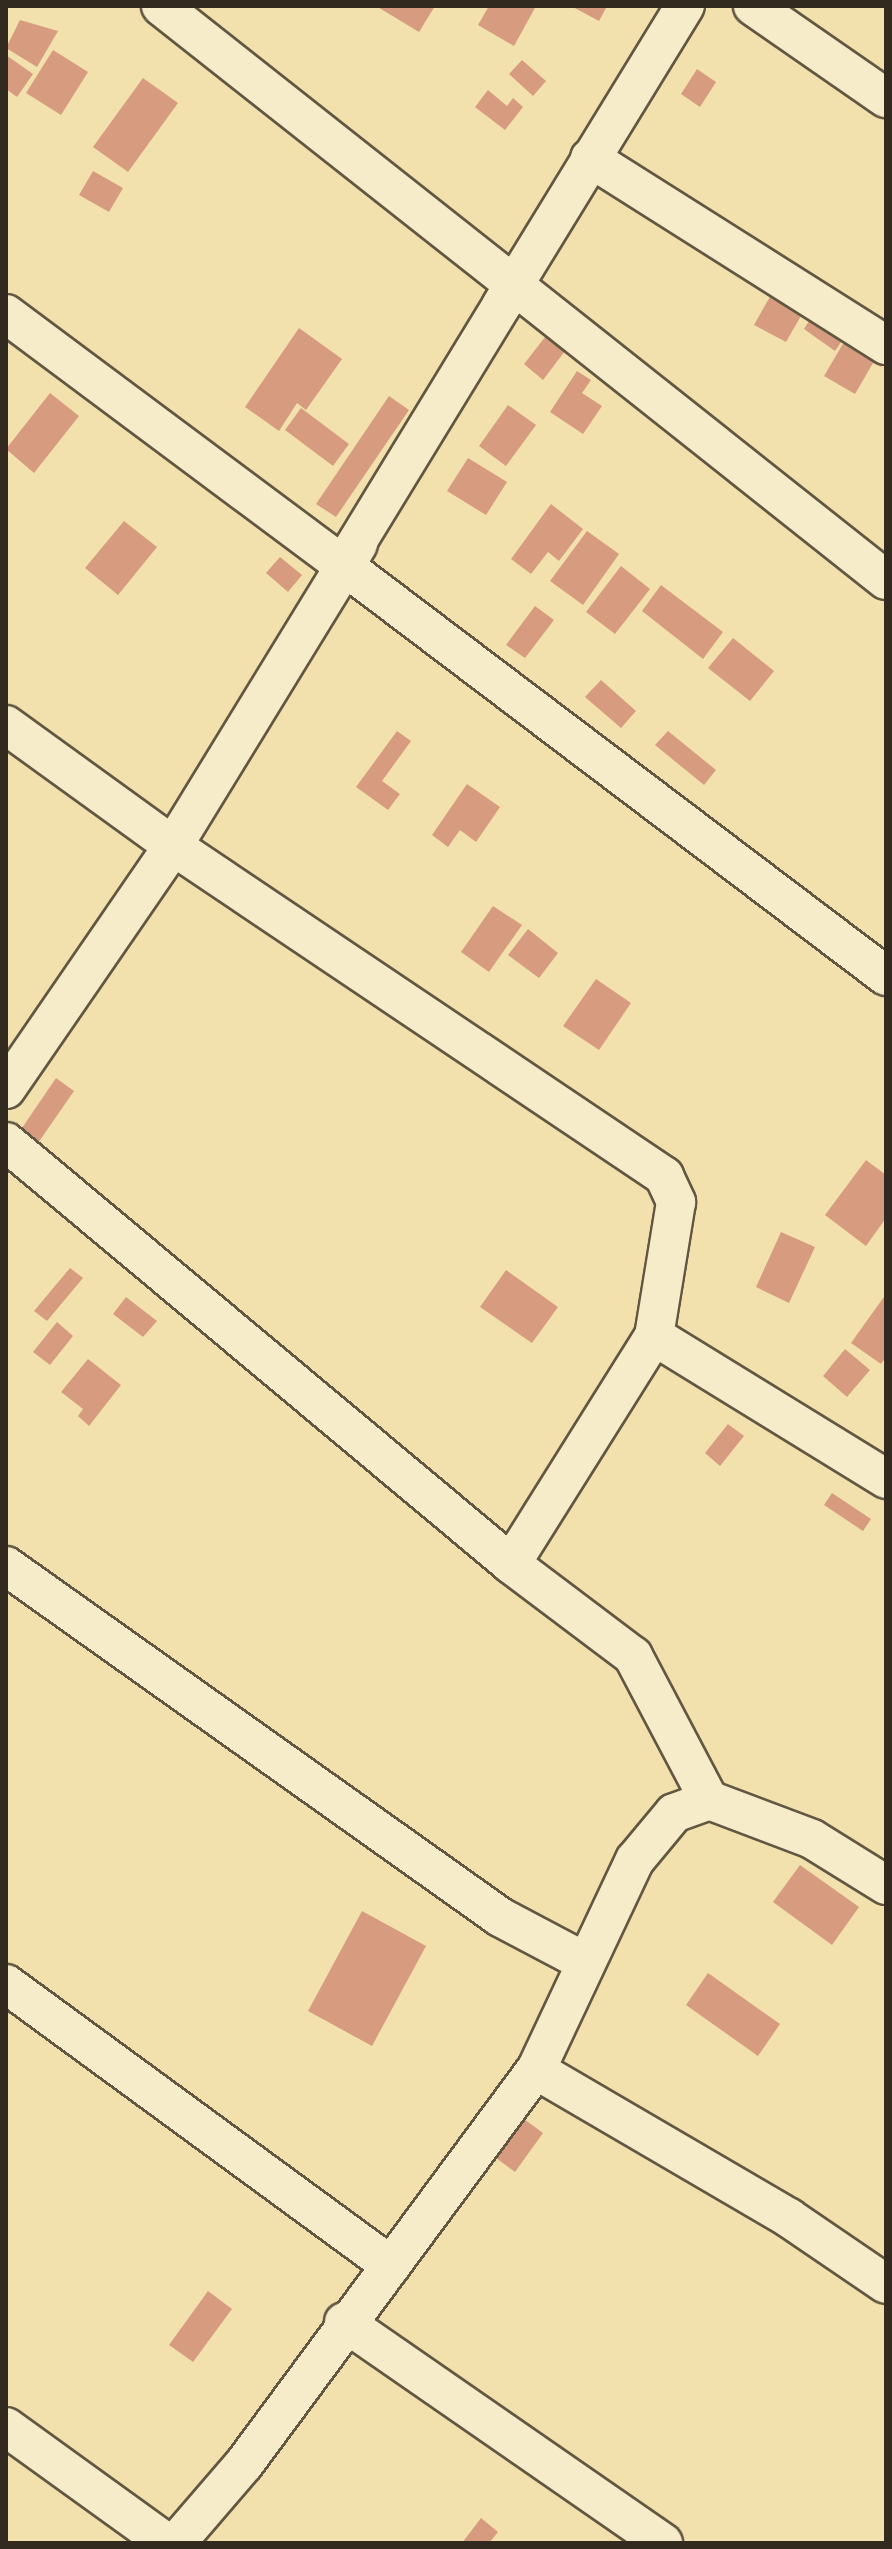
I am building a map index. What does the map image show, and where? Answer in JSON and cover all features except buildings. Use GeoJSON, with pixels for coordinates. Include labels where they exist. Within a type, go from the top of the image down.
{"type":"FeatureCollection","features":[{"type":"Feature","properties":{"kind":"street"},"geometry":{"type":"LineString","coordinates":[[161,6],[886,580]]}},
{"type":"Feature","properties":{"kind":"street"},"geometry":{"type":"LineString","coordinates":[[6,1089],[173,846],[685,6]]}},
{"type":"Feature","properties":{"kind":"street"},"geometry":{"type":"LineString","coordinates":[[753,6],[886,98]]}},
{"type":"Feature","properties":{"kind":"street"},"geometry":{"type":"LineString","coordinates":[[590,158],[886,345]]}},
{"type":"Feature","properties":{"kind":"street"},"geometry":{"type":"LineString","coordinates":[[6,314],[886,976]]}},
{"type":"Feature","properties":{"kind":"street"},"geometry":{"type":"LineString","coordinates":[[6,725],[173,846],[664,1176],[676,1202],[654,1336],[511,1564]]}},
{"type":"Feature","properties":{"kind":"street"},"geometry":{"type":"LineString","coordinates":[[6,1142],[511,1564],[633,1656],[709,1800]]}},
{"type":"Feature","properties":{"kind":"street"},"geometry":{"type":"LineString","coordinates":[[654,1336],[886,1479]]}},
{"type":"Feature","properties":{"kind":"street"},"geometry":{"type":"LineString","coordinates":[[6,1566],[500,1917],[585,1962]]}},
{"type":"Feature","properties":{"kind":"street"},"geometry":{"type":"LineString","coordinates":[[176,2543],[244,2464],[344,2322],[391,2266],[536,2070],[635,1860],[674,1813],[709,1800],[812,1839],[886,1885]]}},
{"type":"Feature","properties":{"kind":"street"},"geometry":{"type":"LineString","coordinates":[[6,1984],[391,2266]]}},
{"type":"Feature","properties":{"kind":"street"},"geometry":{"type":"LineString","coordinates":[[536,2070],[789,2218],[886,2284]]}},
{"type":"Feature","properties":{"kind":"street"},"geometry":{"type":"LineString","coordinates":[[344,2322],[663,2543]]}},
{"type":"Feature","properties":{"kind":"street"},"geometry":{"type":"LineString","coordinates":[[6,2427],[167,2543]]}}]}
